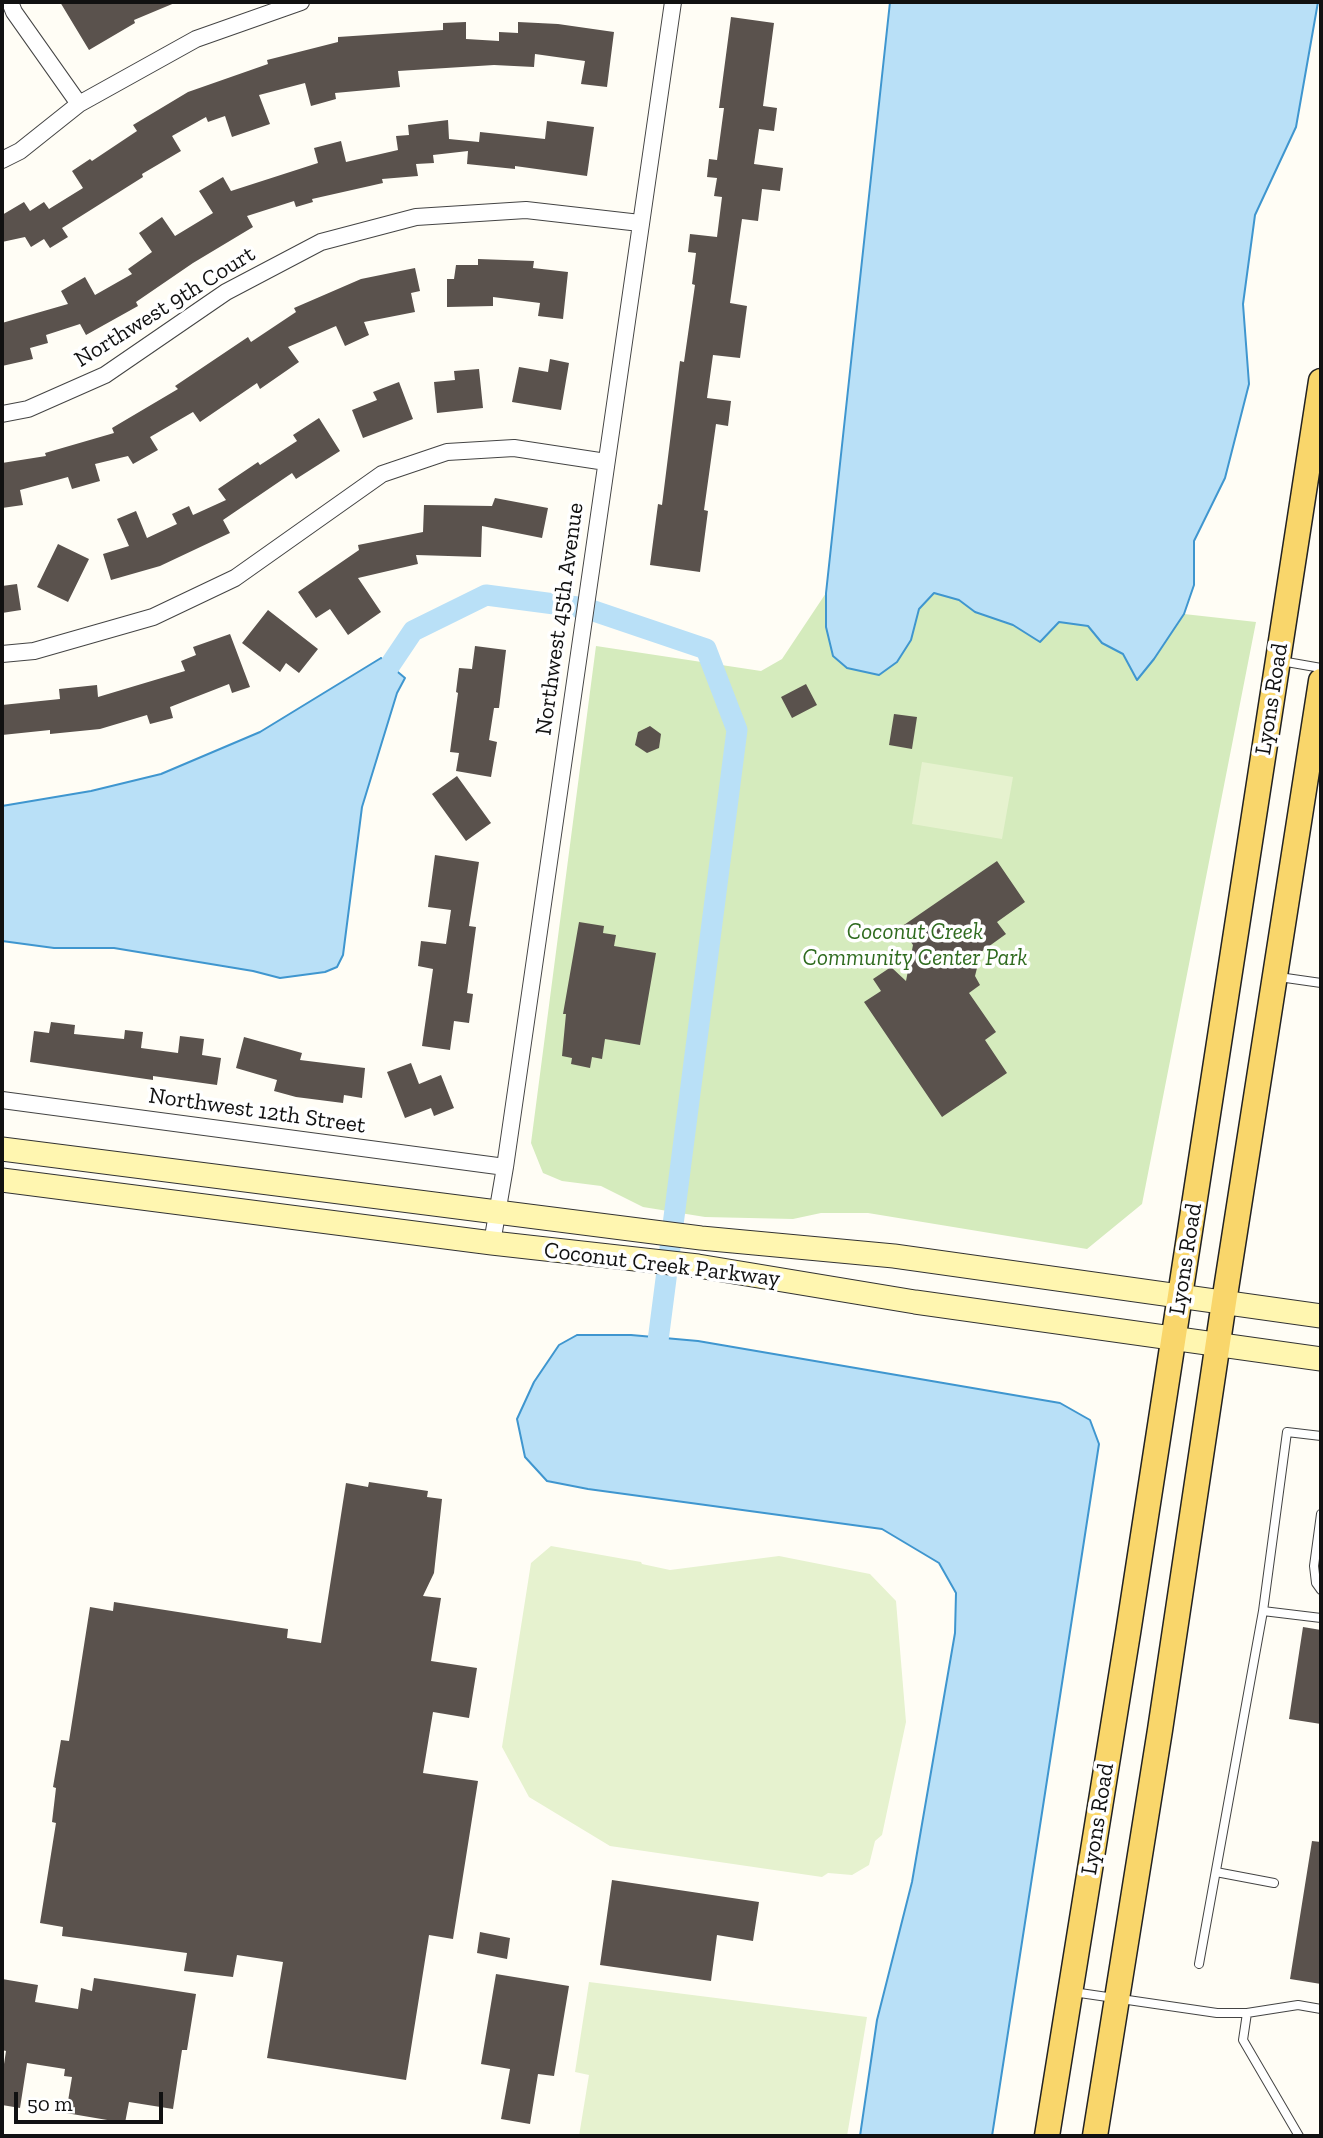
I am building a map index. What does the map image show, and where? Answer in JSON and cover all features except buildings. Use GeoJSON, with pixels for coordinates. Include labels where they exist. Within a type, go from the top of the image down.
{"type":"FeatureCollection","features":[{"type":"Feature","properties":{"kind":"main road","name":"Lyons Road"},"geometry":{"type":"LineString","coordinates":[[1047,2136],[1321,381]]}},
{"type":"Feature","properties":{"kind":"main road","name":"Lyons Road"},"geometry":{"type":"LineString","coordinates":[[1095,2136],[1321,681]]}},
{"type":"Feature","properties":{"kind":"main road","name":"Coconut Creek Parkway"},"geometry":{"type":"LineString","coordinates":[[2,1149],[701,1238],[894,1256],[1321,1316]]}},
{"type":"Feature","properties":{"kind":"main road","name":"Coconut Creek Parkway"},"geometry":{"type":"LineString","coordinates":[[2,1180],[492,1243],[698,1266],[915,1302],[1321,1359]]}},
{"type":"Feature","properties":{"kind":"street"},"geometry":{"type":"LineString","coordinates":[[10,2],[14,12],[79,104]]}},
{"type":"Feature","properties":{"kind":"street"},"geometry":{"type":"LineString","coordinates":[[2,160],[20,151],[79,104],[196,39],[301,2]]}},
{"type":"Feature","properties":{"kind":"street","name":"Northwest 45th Avenue"},"geometry":{"type":"LineString","coordinates":[[492,1243],[673,2]]}},
{"type":"Feature","properties":{"kind":"street","name":"Northwest 9th Court"},"geometry":{"type":"LineString","coordinates":[[2,414],[28,409],[105,375],[226,292],[321,242],[416,217],[526,210],[640,223]]}},
{"type":"Feature","properties":{"kind":"street"},"geometry":{"type":"LineString","coordinates":[[2,654],[34,651],[153,617],[235,578],[382,474],[447,453],[514,448],[606,462]]}},
{"type":"Feature","properties":{"kind":"street","name":"Northwest 12th Street"},"geometry":{"type":"LineString","coordinates":[[2,1100],[505,1167]]}},
{"type":"Feature","properties":{"kind":"lane"},"geometry":{"type":"LineString","coordinates":[[1278,660],[1321,667]]}},
{"type":"Feature","properties":{"kind":"lane"},"geometry":{"type":"LineString","coordinates":[[1276,976],[1321,983]]}},
{"type":"Feature","properties":{"kind":"lane"},"geometry":{"type":"LineString","coordinates":[[1199,1964],[1263,1611],[1287,1432],[1321,1436]]}},
{"type":"Feature","properties":{"kind":"lane"},"geometry":{"type":"LineString","coordinates":[[1321,1514],[1314,1566],[1316,1583],[1321,1590]]}},
{"type":"Feature","properties":{"kind":"lane"},"geometry":{"type":"LineString","coordinates":[[1263,1611],[1321,1618]]}},
{"type":"Feature","properties":{"kind":"lane"},"geometry":{"type":"LineString","coordinates":[[1216,1872],[1274,1883]]}},
{"type":"Feature","properties":{"kind":"lane"},"geometry":{"type":"LineString","coordinates":[[1070,1992],[1217,2013],[1247,2014],[1298,2005],[1321,2009]]}},
{"type":"Feature","properties":{"kind":"lane"},"geometry":{"type":"LineString","coordinates":[[1247,2014],[1243,2040],[1299,2136]]}},
{"type":"Feature","properties":{"kind":"green space","name":"Coconut Creek Community Center Park"},"geometry":{"type":"Polygon","coordinates":[[[934,592],[959,599],[975,612],[1013,625],[1040,642],[1059,622],[1088,626],[1102,643],[1123,654],[1137,679],[1184,614],[1256,622],[1142,1204],[1087,1249],[868,1213],[821,1213],[793,1219],[705,1217],[643,1207],[601,1186],[562,1181],[543,1173],[531,1143],[596,646],[761,671],[782,659],[826,593],[826,627],[911,640],[919,609],[934,592]]]}},
{"type":"Feature","properties":{"kind":"green space"},"geometry":{"type":"Polygon","coordinates":[[[922,762],[1013,777],[1002,839],[912,824],[922,762]]]}},
{"type":"Feature","properties":{"kind":"green space"},"geometry":{"type":"Polygon","coordinates":[[[551,1546],[641,1562],[670,1570],[779,1556],[870,1574],[896,1601],[906,1722],[882,1835],[875,1841],[869,1865],[852,1875],[828,1873],[822,1877],[610,1846],[529,1797],[502,1747],[531,1563],[551,1546]]]}},
{"type":"Feature","properties":{"kind":"green space"},"geometry":{"type":"Polygon","coordinates":[[[589,1982],[867,2017],[847,2136],[579,2136],[589,2075],[575,2072],[589,1982]]]}},
{"type":"Feature","properties":{"kind":"water"},"geometry":{"type":"Polygon","coordinates":[[[890,2],[1318,2],[1296,127],[1255,215],[1243,304],[1249,384],[1225,478],[1194,541],[1194,585],[1184,614],[1137,680],[1123,654],[1102,643],[1088,626],[1059,622],[1040,642],[1013,625],[975,612],[959,600],[934,593],[919,609],[911,640],[897,662],[879,675],[847,668],[833,656],[826,627],[826,593],[890,2]]]}},
{"type":"Feature","properties":{"kind":"water"},"geometry":{"type":"Polygon","coordinates":[[[381,658],[405,678],[397,693],[362,807],[343,955],[337,967],[325,972],[280,978],[114,948],[54,948],[2,941],[2,806],[91,791],[161,774],[260,732],[381,658]]]}},
{"type":"Feature","properties":{"kind":"water"},"geometry":{"type":"Polygon","coordinates":[[[577,1335],[631,1335],[698,1341],[1060,1403],[1090,1420],[1099,1444],[992,2136],[860,2136],[877,2020],[912,1882],[955,1633],[956,1593],[939,1563],[882,1529],[588,1489],[547,1481],[525,1457],[517,1419],[534,1382],[559,1345],[577,1335]]]}},
{"type":"Feature","properties":{"kind":"waterway"},"geometry":{"type":"LineString","coordinates":[[374,689],[413,631],[486,595],[585,608],[706,649],[737,730],[655,1364]]}}]}
